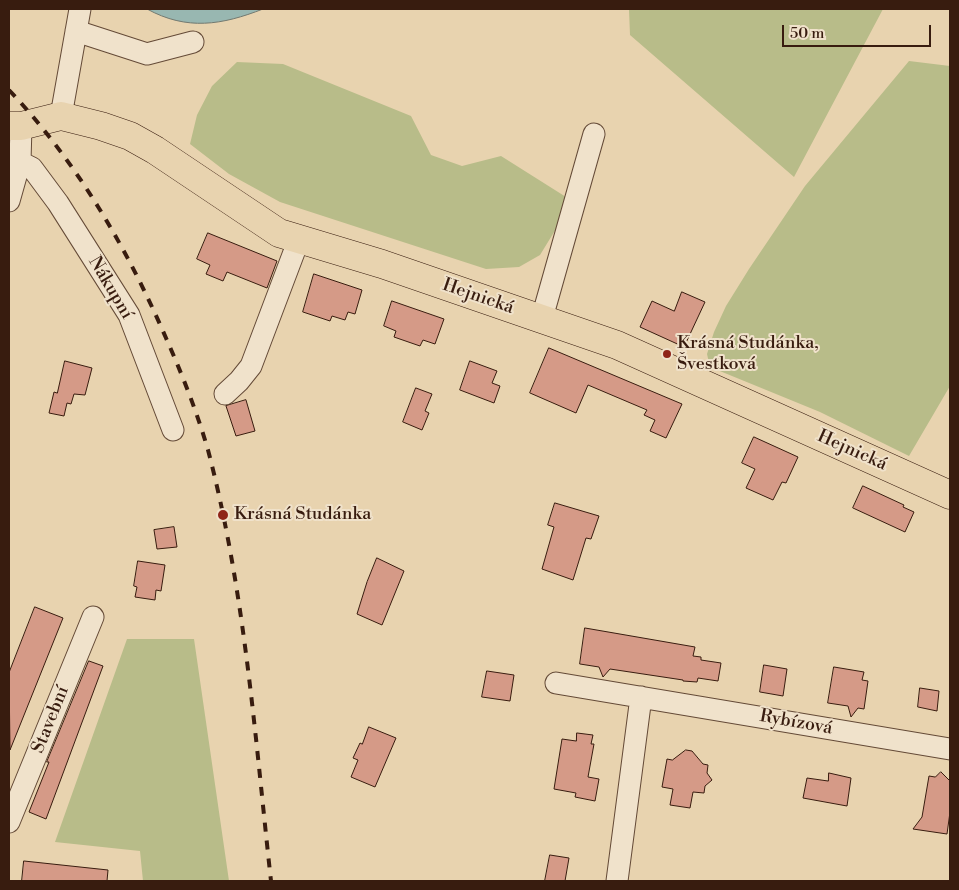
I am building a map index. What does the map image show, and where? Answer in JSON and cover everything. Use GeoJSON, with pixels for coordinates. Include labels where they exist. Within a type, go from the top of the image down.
{"type":"FeatureCollection","features":[{"type":"Feature","properties":{"kind":"main road","name":"Hejnická"},"geometry":{"type":"LineString","coordinates":[[15,126],[62,116],[130,136],[155,150],[279,233],[382,264],[617,345],[950,495]]}},
{"type":"Feature","properties":{"kind":"street"},"geometry":{"type":"LineString","coordinates":[[62,116],[80,9]]}},
{"type":"Feature","properties":{"kind":"street"},"geometry":{"type":"LineString","coordinates":[[76,31],[147,54],[193,42]]}},
{"type":"Feature","properties":{"kind":"street"},"geometry":{"type":"LineString","coordinates":[[9,201],[20,162],[15,126]]}},
{"type":"Feature","properties":{"kind":"street"},"geometry":{"type":"LineString","coordinates":[[542,318],[594,134]]}},
{"type":"Feature","properties":{"kind":"street","name":"Nákupní"},"geometry":{"type":"LineString","coordinates":[[20,162],[32,168],[58,203],[129,315],[173,430]]}},
{"type":"Feature","properties":{"kind":"street"},"geometry":{"type":"LineString","coordinates":[[225,394],[251,366],[299,239]]}},
{"type":"Feature","properties":{"kind":"street","name":"Stavební"},"geometry":{"type":"LineString","coordinates":[[9,822],[93,617]]}},
{"type":"Feature","properties":{"kind":"street","name":"Rybízová"},"geometry":{"type":"LineString","coordinates":[[556,683],[950,749]]}},
{"type":"Feature","properties":{"kind":"street"},"geometry":{"type":"LineString","coordinates":[[617,881],[641,697]]}},
{"type":"Feature","properties":{"kind":"green space"},"geometry":{"type":"Polygon","coordinates":[[[629,9],[883,9],[794,177],[630,35],[629,9]]]}},
{"type":"Feature","properties":{"kind":"green space"},"geometry":{"type":"Polygon","coordinates":[[[909,61],[950,66],[950,386],[909,456],[820,412],[710,367],[707,354],[714,332],[726,306],[805,186],[909,61]]]}},
{"type":"Feature","properties":{"kind":"green space"},"geometry":{"type":"Polygon","coordinates":[[[237,62],[283,64],[411,116],[431,155],[462,166],[501,156],[566,197],[559,224],[540,255],[519,267],[486,269],[280,202],[229,174],[190,144],[197,115],[212,86],[237,62]]]}},
{"type":"Feature","properties":{"kind":"green space"},"geometry":{"type":"Polygon","coordinates":[[[127,639],[194,639],[229,881],[143,881],[140,851],[55,842],[127,639]]]}},
{"type":"Feature","properties":{"kind":"water"},"geometry":{"type":"Polygon","coordinates":[[[147,9],[263,9],[219,22],[190,23],[176,21],[147,9]]]}},
{"type":"Feature","properties":{"kind":"building"},"geometry":{"type":"Polygon","coordinates":[[[208,233],[277,261],[267,288],[227,272],[223,281],[206,274],[210,265],[197,259],[208,233]]]}},
{"type":"Feature","properties":{"kind":"building"},"geometry":{"type":"Polygon","coordinates":[[[314,274],[362,290],[355,314],[348,312],[345,320],[332,316],[330,321],[303,312],[314,274]]]}},
{"type":"Feature","properties":{"kind":"building"},"geometry":{"type":"Polygon","coordinates":[[[682,292],[705,302],[684,347],[640,327],[652,301],[674,311],[682,292]]]}},
{"type":"Feature","properties":{"kind":"building"},"geometry":{"type":"Polygon","coordinates":[[[392,301],[444,319],[435,344],[423,340],[420,346],[394,337],[396,331],[384,326],[392,301]]]}},
{"type":"Feature","properties":{"kind":"building"},"geometry":{"type":"Polygon","coordinates":[[[549,348],[682,404],[666,438],[650,431],[655,420],[644,415],[647,410],[588,385],[576,413],[530,393],[549,348]]]}},
{"type":"Feature","properties":{"kind":"building"},"geometry":{"type":"Polygon","coordinates":[[[65,361],[92,368],[85,395],[74,394],[71,404],[67,403],[64,416],[49,413],[54,392],[57,393],[65,361]]]}},
{"type":"Feature","properties":{"kind":"building"},"geometry":{"type":"Polygon","coordinates":[[[470,361],[497,371],[492,383],[500,386],[494,403],[460,390],[470,361]]]}},
{"type":"Feature","properties":{"kind":"building"},"geometry":{"type":"Polygon","coordinates":[[[416,388],[432,394],[425,411],[429,413],[422,430],[403,422],[416,388]]]}},
{"type":"Feature","properties":{"kind":"building"},"geometry":{"type":"Polygon","coordinates":[[[246,400],[255,431],[236,436],[226,406],[246,400]]]}},
{"type":"Feature","properties":{"kind":"building"},"geometry":{"type":"Polygon","coordinates":[[[754,437],[798,457],[786,483],[782,482],[773,500],[746,488],[755,469],[742,463],[754,437]]]}},
{"type":"Feature","properties":{"kind":"building"},"geometry":{"type":"Polygon","coordinates":[[[863,486],[904,505],[903,507],[914,512],[905,532],[853,508],[863,486]]]}},
{"type":"Feature","properties":{"kind":"building"},"geometry":{"type":"Polygon","coordinates":[[[555,503],[599,516],[591,539],[586,538],[573,580],[542,569],[554,527],[548,525],[555,503]]]}},
{"type":"Feature","properties":{"kind":"building"},"geometry":{"type":"Polygon","coordinates":[[[174,527],[177,547],[157,549],[154,530],[174,527]]]}},
{"type":"Feature","properties":{"kind":"building"},"geometry":{"type":"Polygon","coordinates":[[[377,558],[404,571],[382,625],[357,614],[377,558]]]}},
{"type":"Feature","properties":{"kind":"building"},"geometry":{"type":"Polygon","coordinates":[[[138,561],[165,565],[161,591],[156,590],[155,600],[135,597],[137,587],[134,586],[138,561]]]}},
{"type":"Feature","properties":{"kind":"building"},"geometry":{"type":"Polygon","coordinates":[[[35,607],[63,618],[10,750],[9,673],[35,607]]]}},
{"type":"Feature","properties":{"kind":"building"},"geometry":{"type":"Polygon","coordinates":[[[585,628],[695,647],[693,656],[701,657],[701,660],[721,663],[718,681],[698,678],[697,682],[683,681],[610,669],[603,677],[599,667],[580,664],[585,628]]]}},
{"type":"Feature","properties":{"kind":"building"},"geometry":{"type":"Polygon","coordinates":[[[89,661],[103,666],[46,819],[29,812],[49,762],[47,762],[89,661]]]}},
{"type":"Feature","properties":{"kind":"building"},"geometry":{"type":"Polygon","coordinates":[[[764,665],[787,669],[783,696],[760,692],[764,665]]]}},
{"type":"Feature","properties":{"kind":"building"},"geometry":{"type":"Polygon","coordinates":[[[834,667],[864,672],[862,680],[868,681],[864,709],[858,708],[851,717],[848,706],[828,703],[834,667]]]}},
{"type":"Feature","properties":{"kind":"building"},"geometry":{"type":"Polygon","coordinates":[[[487,671],[514,675],[510,701],[482,697],[487,671]]]}},
{"type":"Feature","properties":{"kind":"building"},"geometry":{"type":"Polygon","coordinates":[[[920,688],[939,691],[937,711],[918,707],[920,688]]]}},
{"type":"Feature","properties":{"kind":"building"},"geometry":{"type":"Polygon","coordinates":[[[369,727],[396,738],[375,787],[351,777],[358,760],[353,758],[360,743],[362,744],[369,727]]]}},
{"type":"Feature","properties":{"kind":"building"},"geometry":{"type":"Polygon","coordinates":[[[577,733],[593,735],[591,744],[594,744],[588,777],[599,779],[595,801],[575,797],[576,793],[554,789],[562,739],[576,741],[577,733]]]}},
{"type":"Feature","properties":{"kind":"building"},"geometry":{"type":"Polygon","coordinates":[[[686,750],[692,751],[703,764],[708,765],[707,773],[712,780],[705,786],[704,793],[693,792],[690,808],[670,805],[673,789],[662,787],[667,759],[672,760],[686,750]]]}},
{"type":"Feature","properties":{"kind":"building"},"geometry":{"type":"Polygon","coordinates":[[[941,772],[950,781],[950,812],[947,834],[913,829],[922,817],[929,776],[935,777],[941,772]]]}},
{"type":"Feature","properties":{"kind":"building"},"geometry":{"type":"Polygon","coordinates":[[[829,773],[851,778],[847,806],[803,798],[807,778],[828,781],[829,773]]]}},
{"type":"Feature","properties":{"kind":"building"},"geometry":{"type":"Polygon","coordinates":[[[550,855],[569,858],[565,881],[545,881],[550,855]]]}},
{"type":"Feature","properties":{"kind":"building"},"geometry":{"type":"Polygon","coordinates":[[[24,861],[108,870],[107,881],[22,881],[24,861]]]}},
{"type":"Feature","properties":{"kind":"railway"},"geometry":{"type":"LineString","coordinates":[[9,90],[57,146],[117,239],[151,304],[199,422],[221,503],[240,610],[254,719],[271,881]]}},
{"type":"Feature","properties":{"kind":"place","name":"Krásná Studánka, Švestková"},"geometry":{"type":"Point","coordinates":[667,354]}},
{"type":"Feature","properties":{"kind":"place","name":"Krásná Studánka"},"geometry":{"type":"Point","coordinates":[223,515]}}]}
